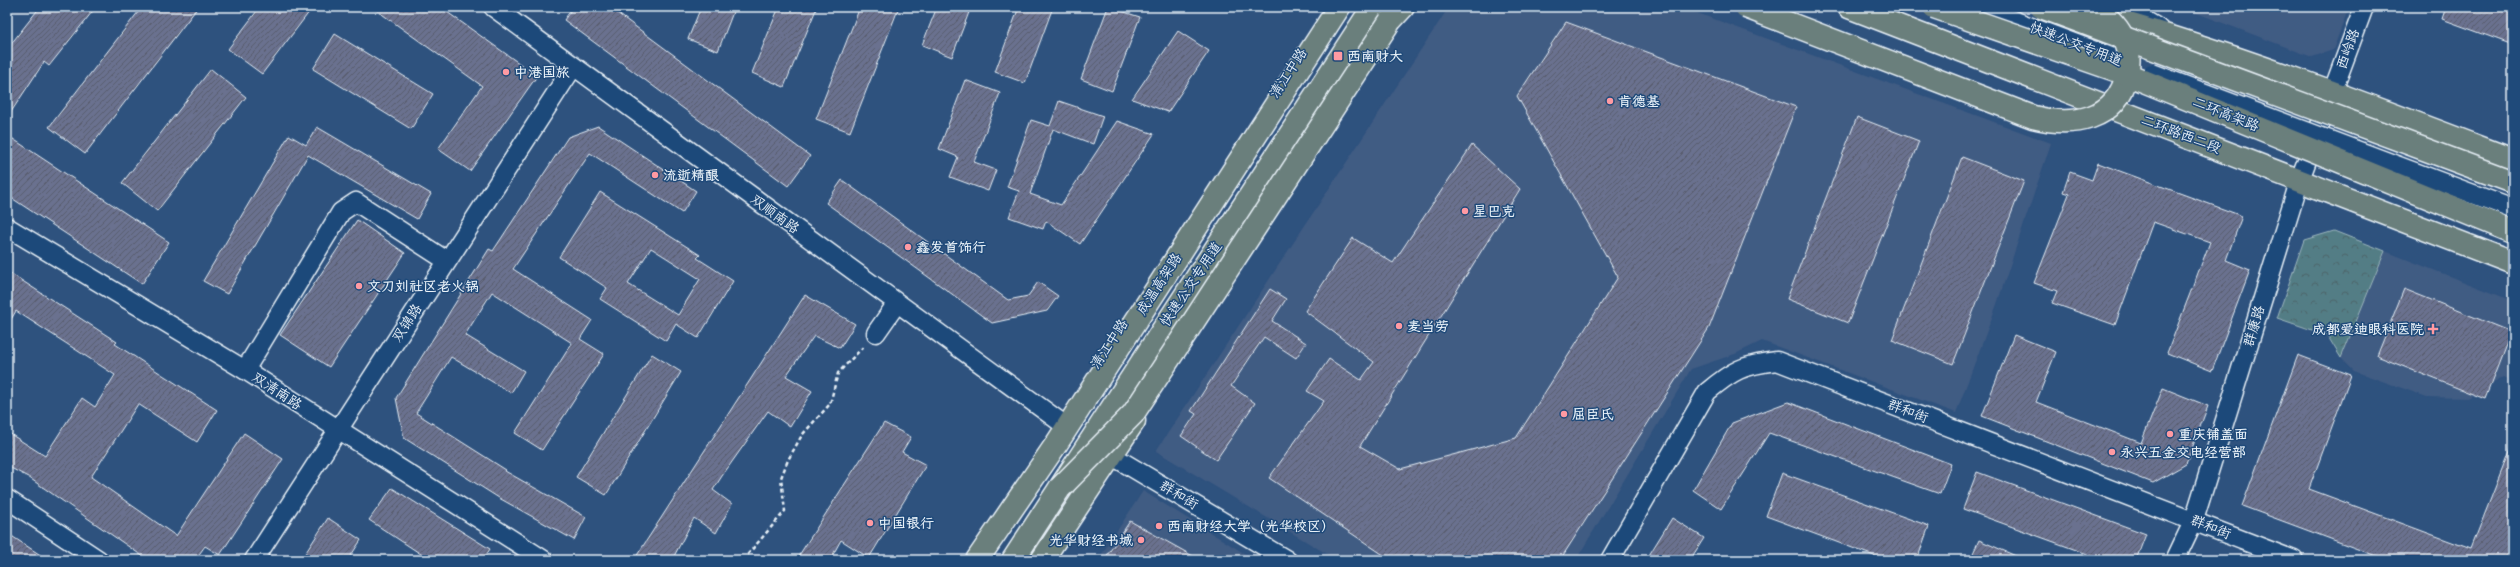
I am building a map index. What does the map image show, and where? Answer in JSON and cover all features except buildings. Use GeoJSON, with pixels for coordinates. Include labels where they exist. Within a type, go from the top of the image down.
{"type":"FeatureCollection","features":[{"type":"Feature","properties":{"kind":"main road","name":"清江中路"},"geometry":{"type":"LineString","coordinates":[[966,560],[1331,7]]}},
{"type":"Feature","properties":{"kind":"main road","name":"成温高架路"},"geometry":{"type":"LineString","coordinates":[[977,560],[1057,443],[1339,7]]}},
{"type":"Feature","properties":{"kind":"main road","name":"成温高架路"},"geometry":{"type":"LineString","coordinates":[[1013,560],[1373,7]]}},
{"type":"Feature","properties":{"kind":"main road"},"geometry":{"type":"LineString","coordinates":[[1042,560],[1407,7]]}},
{"type":"Feature","properties":{"kind":"main road"},"geometry":{"type":"LineString","coordinates":[[1746,7],[2033,116],[2055,122],[2089,118],[2109,108],[2120,95],[2125,81],[2130,59],[2126,46],[2112,21],[2095,7]]}},
{"type":"Feature","properties":{"kind":"main road","name":"二环路西二段"},"geometry":{"type":"LineString","coordinates":[[1849,7],[2300,179],[2513,263]]}},
{"type":"Feature","properties":{"kind":"main road","name":"二环高架路"},"geometry":{"type":"LineString","coordinates":[[1934,7],[2124,73],[2513,232]]}},
{"type":"Feature","properties":{"kind":"main road"},"geometry":{"type":"LineString","coordinates":[[2042,7],[2513,182]]}},
{"type":"Feature","properties":{"kind":"main road"},"geometry":{"type":"LineString","coordinates":[[2068,7],[2172,36],[2333,92],[2513,160]]}},
{"type":"Feature","properties":{"kind":"main road"},"geometry":{"type":"LineString","coordinates":[[1060,488],[1133,414],[1392,11]]}},
{"type":"Feature","properties":{"kind":"street","name":"双顺南路"},"geometry":{"type":"LineString","coordinates":[[493,7],[1059,421]]}},
{"type":"Feature","properties":{"kind":"street","name":"快速公交专用道"},"geometry":{"type":"LineString","coordinates":[[1978,7],[2513,209]]}},
{"type":"Feature","properties":{"kind":"street"},"geometry":{"type":"LineString","coordinates":[[2123,7],[2172,36]]}},
{"type":"Feature","properties":{"kind":"street","name":"西岭路"},"geometry":{"type":"LineString","coordinates":[[2333,92],[2364,7]]}},
{"type":"Feature","properties":{"kind":"street","name":"快速公交专用道"},"geometry":{"type":"LineString","coordinates":[[1006,560],[1392,11]]}},
{"type":"Feature","properties":{"kind":"street","name":"双锦路"},"geometry":{"type":"LineString","coordinates":[[254,560],[573,67]]}},
{"type":"Feature","properties":{"kind":"street","name":"群康路"},"geometry":{"type":"LineString","coordinates":[[2176,560],[2194,520],[2300,179],[2333,92]]}},
{"type":"Feature","properties":{"kind":"street"},"geometry":{"type":"LineString","coordinates":[[245,370],[341,212],[356,202],[447,261]]}},
{"type":"Feature","properties":{"kind":"street","name":"双清南路"},"geometry":{"type":"LineString","coordinates":[[7,227],[245,370],[337,430],[544,560]]}},
{"type":"Feature","properties":{"kind":"street"},"geometry":{"type":"LineString","coordinates":[[876,333],[896,303]]}},
{"type":"Feature","properties":{"kind":"street","name":"群和街"},"geometry":{"type":"LineString","coordinates":[[1610,560],[1707,392],[1729,373],[1752,364],[1777,361],[2194,520],[2294,560]]}},
{"type":"Feature","properties":{"kind":"street","name":"群和街"},"geometry":{"type":"LineString","coordinates":[[1111,455],[1287,560]]}},
{"type":"Feature","properties":{"kind":"street"},"geometry":{"type":"LineString","coordinates":[[7,498],[99,560]]}},
{"type":"Feature","properties":{"kind":"path"},"geometry":{"type":"LineString","coordinates":[[743,560],[786,511],[781,478],[802,435],[830,404],[838,373],[876,333]]}},
{"type":"Feature","properties":{"kind":"shaded area"},"geometry":{"type":"Polygon","coordinates":[[[1449,7],[1681,7],[2051,143],[1997,304],[1956,413],[1762,341],[1735,354],[1691,369],[1576,560],[1337,560],[1156,451],[1449,7]]]}},
{"type":"Feature","properties":{"kind":"shaded area"},"geometry":{"type":"Polygon","coordinates":[[[2181,7],[2349,7],[2333,50],[2312,57],[2181,7]]]}},
{"type":"Feature","properties":{"kind":"shaded area","name":"成都爱迪眼科医院"},"geometry":{"type":"Polygon","coordinates":[[[2385,251],[2513,301],[2513,380],[2503,377],[2468,398],[2427,397],[2354,371],[2341,358],[2385,251]]]}},
{"type":"Feature","properties":{"kind":"shaded area","name":"西南财经大学（光华校区）"},"geometry":{"type":"Polygon","coordinates":[[[1143,491],[1255,560],[1098,560],[1143,491]]]}},
{"type":"Feature","properties":{"kind":"green space"},"geometry":{"type":"Polygon","coordinates":[[[2334,231],[2385,251],[2341,358],[2327,335],[2277,318],[2304,240],[2334,231]]]}},
{"type":"Feature","properties":{"kind":"place","name":"西南财大"},"geometry":{"type":"Point","coordinates":[1338,56]}},
{"type":"Feature","properties":{"kind":"place","name":"中港国旅"},"geometry":{"type":"Point","coordinates":[506,72]}},
{"type":"Feature","properties":{"kind":"place","name":"肯德基"},"geometry":{"type":"Point","coordinates":[1610,101]}},
{"type":"Feature","properties":{"kind":"place","name":"流逝精酿"},"geometry":{"type":"Point","coordinates":[655,175]}},
{"type":"Feature","properties":{"kind":"place","name":"星巴克"},"geometry":{"type":"Point","coordinates":[1465,211]}},
{"type":"Feature","properties":{"kind":"place","name":"鑫发首饰行"},"geometry":{"type":"Point","coordinates":[908,247]}},
{"type":"Feature","properties":{"kind":"place","name":"文刀刘社区老火锅"},"geometry":{"type":"Point","coordinates":[359,286]}},
{"type":"Feature","properties":{"kind":"place","name":"麦当劳"},"geometry":{"type":"Point","coordinates":[1399,326]}},
{"type":"Feature","properties":{"kind":"place","name":"成都爱迪眼科医院"},"geometry":{"type":"Point","coordinates":[2433,329]}},
{"type":"Feature","properties":{"kind":"place","name":"屈臣氏"},"geometry":{"type":"Point","coordinates":[1564,414]}},
{"type":"Feature","properties":{"kind":"place","name":"重庆铺盖面"},"geometry":{"type":"Point","coordinates":[2170,434]}},
{"type":"Feature","properties":{"kind":"place","name":"永兴五金交电经营部"},"geometry":{"type":"Point","coordinates":[2112,452]}},
{"type":"Feature","properties":{"kind":"place","name":"中国银行"},"geometry":{"type":"Point","coordinates":[870,523]}},
{"type":"Feature","properties":{"kind":"place","name":"西南财经大学（光华校区）"},"geometry":{"type":"Point","coordinates":[1159,526]}},
{"type":"Feature","properties":{"kind":"place","name":"光华财经书城"},"geometry":{"type":"Point","coordinates":[1141,540]}}]}
